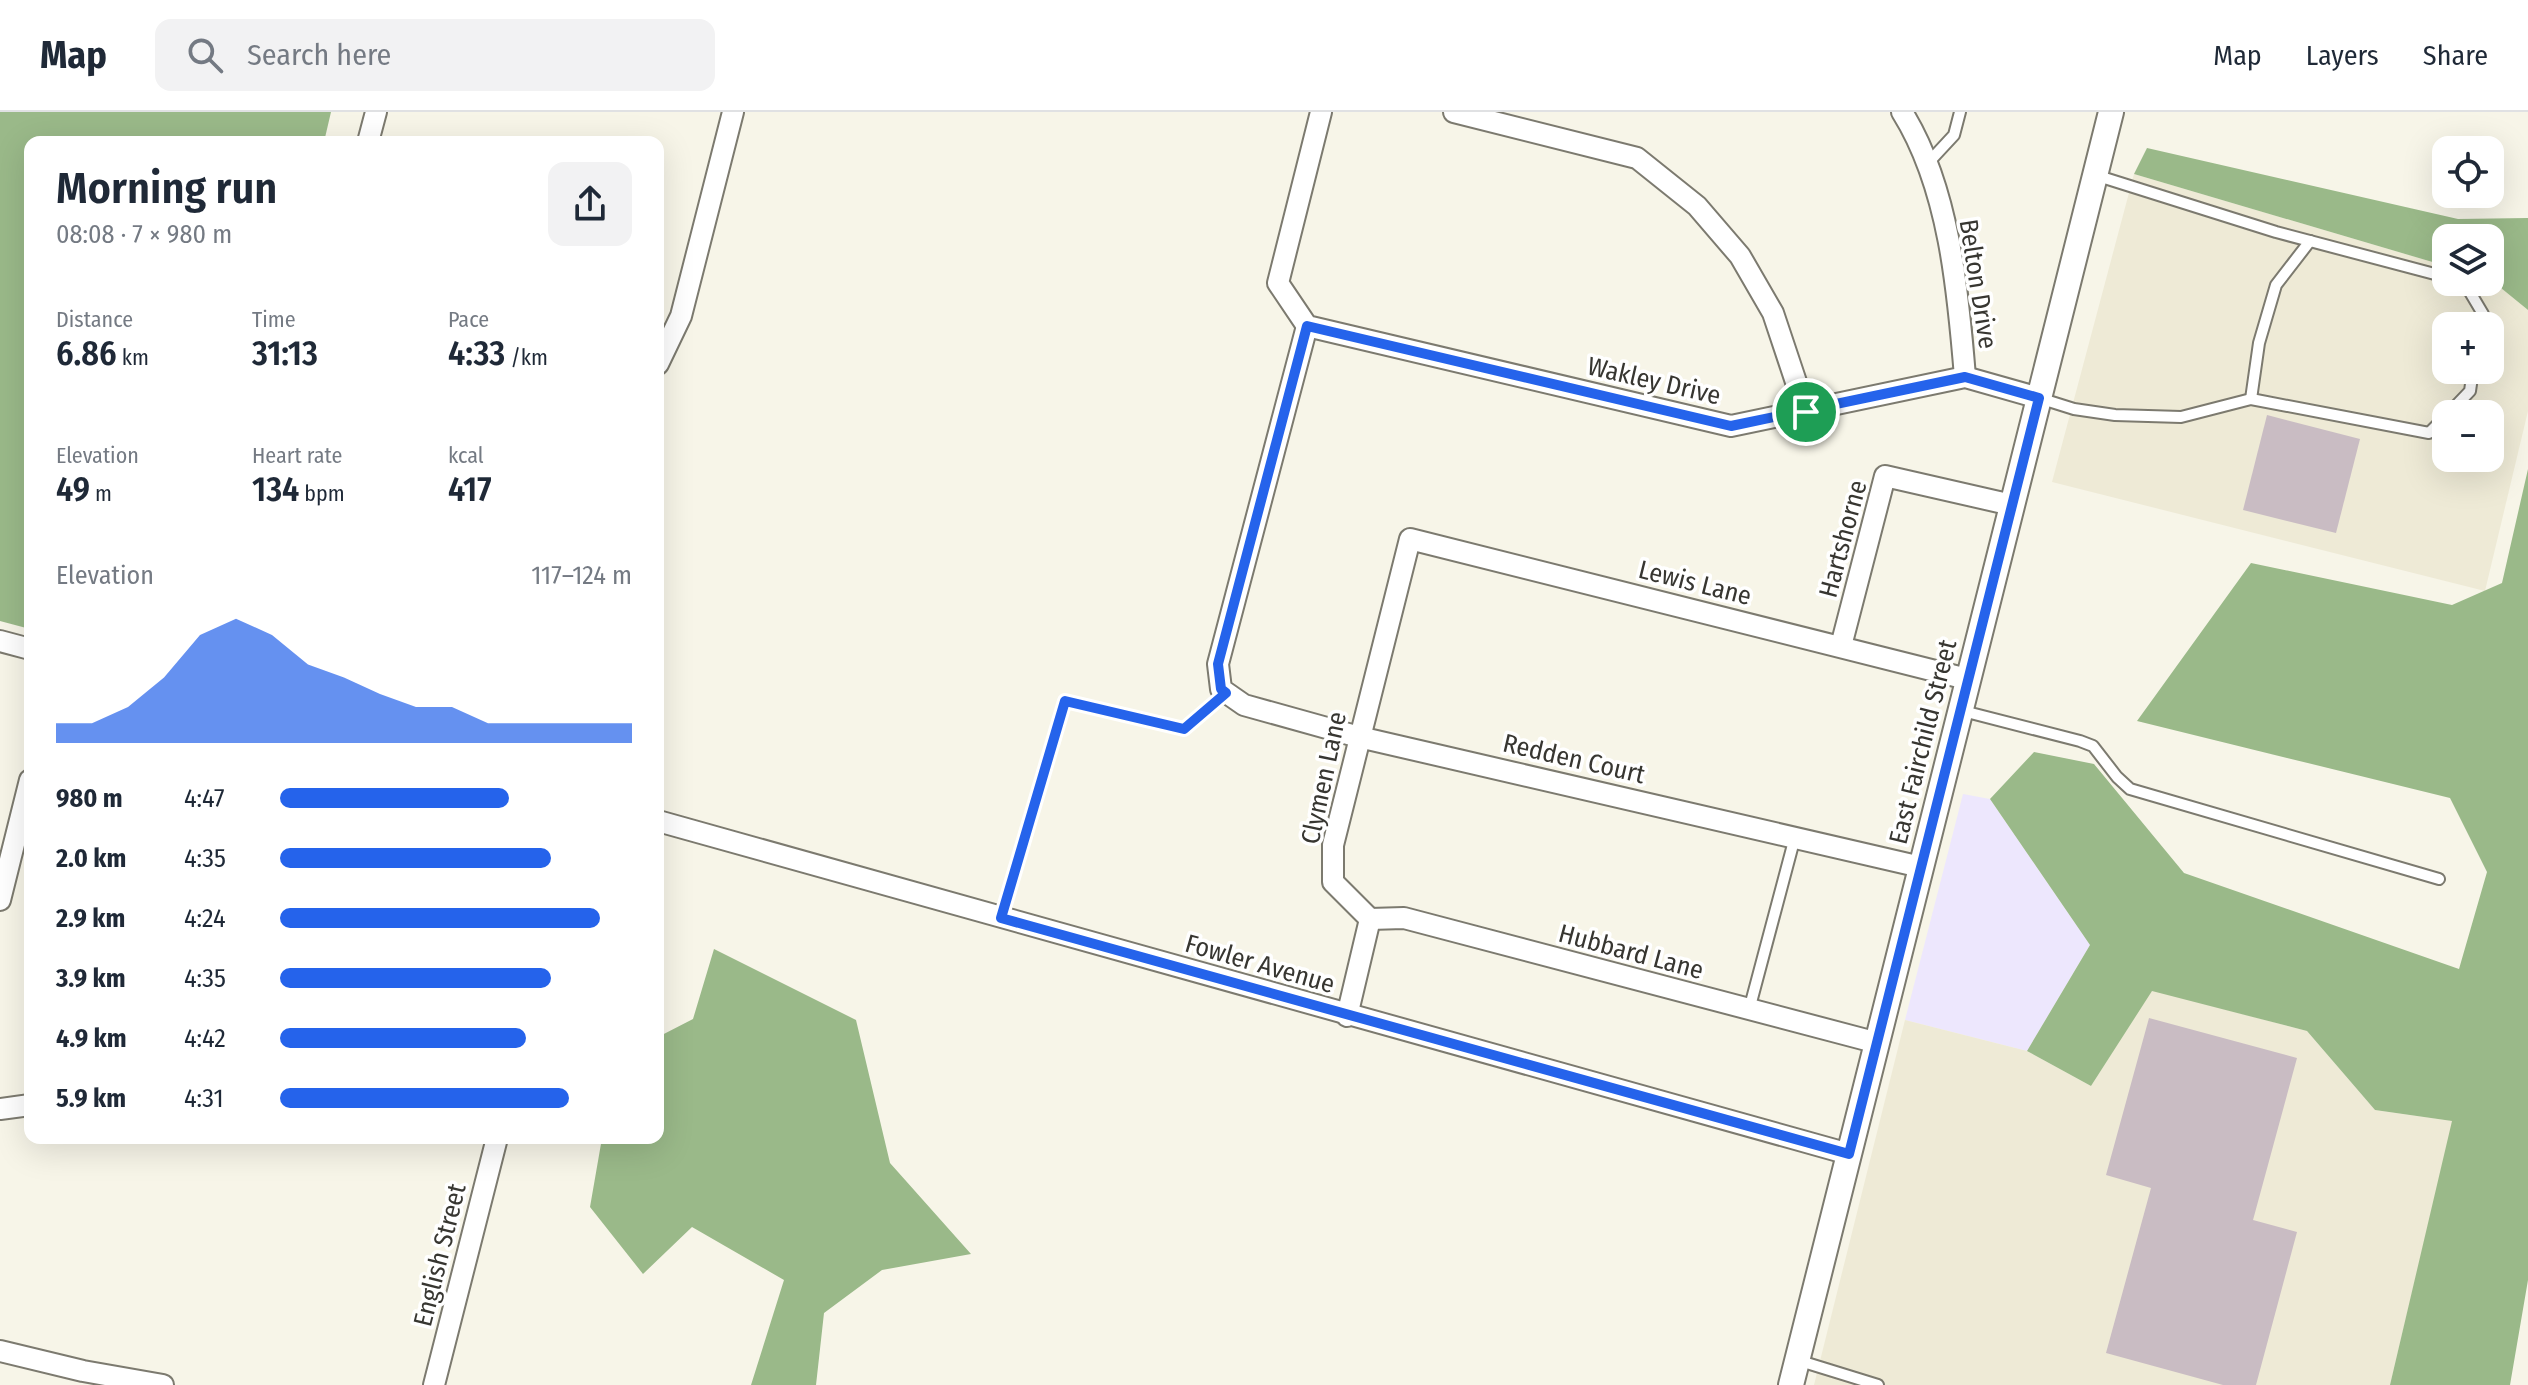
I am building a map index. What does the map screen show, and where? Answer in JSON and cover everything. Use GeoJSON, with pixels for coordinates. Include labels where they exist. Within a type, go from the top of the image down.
{"type":"FeatureCollection","features":[{"type":"Feature","properties":{"kind":"street"},"geometry":{"type":"LineString","coordinates":[[370,136],[376,112]]}},
{"type":"Feature","properties":{"kind":"street"},"geometry":{"type":"LineString","coordinates":[[664,351],[681,316],[733,112]]}},
{"type":"Feature","properties":{"kind":"street"},"geometry":{"type":"LineString","coordinates":[[1224,691],[1218,664],[1307,326],[1278,283],[1321,112]]}},
{"type":"Feature","properties":{"kind":"street"},"geometry":{"type":"LineString","coordinates":[[1454,112],[1637,158],[1697,206],[1740,256],[1773,313],[1806,412]]}},
{"type":"Feature","properties":{"kind":"street","name":"Belton Drive"},"geometry":{"type":"LineString","coordinates":[[1902,112],[1917,137],[1948,234],[1965,377]]}},
{"type":"Feature","properties":{"kind":"street","name":"East Fairchild Street"},"geometry":{"type":"LineString","coordinates":[[1791,1385],[2111,112]]}},
{"type":"Feature","properties":{"kind":"street","name":"Wakley Drive"},"geometry":{"type":"LineString","coordinates":[[1307,326],[1731,426],[1965,377],[2039,398]]}},
{"type":"Feature","properties":{"kind":"street","name":"Hartshorne"},"geometry":{"type":"LineString","coordinates":[[1841,646],[1885,476],[2012,505]]}},
{"type":"Feature","properties":{"kind":"street","name":"Lewis Lane"},"geometry":{"type":"LineString","coordinates":[[1410,539],[1967,679]]}},
{"type":"Feature","properties":{"kind":"street","name":"Clymen Lane"},"geometry":{"type":"LineString","coordinates":[[1370,919],[1333,882],[1333,845],[1410,539]]}},
{"type":"Feature","properties":{"kind":"street"},"geometry":{"type":"LineString","coordinates":[[0,641],[24,647]]}},
{"type":"Feature","properties":{"kind":"street","name":"Redden Court"},"geometry":{"type":"LineString","coordinates":[[1224,691],[1244,705],[1359,737],[1921,867]]}},
{"type":"Feature","properties":{"kind":"street"},"geometry":{"type":"LineString","coordinates":[[0,900],[24,804]]}},
{"type":"Feature","properties":{"kind":"street","name":"Fowler Avenue"},"geometry":{"type":"LineString","coordinates":[[664,823],[1849,1154]]}},
{"type":"Feature","properties":{"kind":"street","name":"Hubbard Lane"},"geometry":{"type":"LineString","coordinates":[[1370,919],[1404,918],[1878,1043]]}},
{"type":"Feature","properties":{"kind":"street"},"geometry":{"type":"LineString","coordinates":[[1347,1016],[1370,919]]}},
{"type":"Feature","properties":{"kind":"street"},"geometry":{"type":"LineString","coordinates":[[0,1109],[24,1106]]}},
{"type":"Feature","properties":{"kind":"street","name":"English Street"},"geometry":{"type":"LineString","coordinates":[[434,1385],[495,1144]]}},
{"type":"Feature","properties":{"kind":"street"},"geometry":{"type":"LineString","coordinates":[[0,1351],[83,1371],[163,1385]]}},
{"type":"Feature","properties":{"kind":"lane"},"geometry":{"type":"LineString","coordinates":[[1926,164],[1954,135],[1960,112]]}},
{"type":"Feature","properties":{"kind":"lane"},"geometry":{"type":"LineString","coordinates":[[2095,175],[2276,232],[2432,273]]}},
{"type":"Feature","properties":{"kind":"lane"},"geometry":{"type":"LineString","coordinates":[[2251,399],[2259,343],[2276,285],[2310,241]]}},
{"type":"Feature","properties":{"kind":"lane"},"geometry":{"type":"LineString","coordinates":[[2039,398],[2074,409],[2115,415],[2181,417],[2251,399],[2429,433],[2432,430]]}},
{"type":"Feature","properties":{"kind":"lane"},"geometry":{"type":"LineString","coordinates":[[1001,918],[1065,701],[1184,729],[1224,691]]}},
{"type":"Feature","properties":{"kind":"lane"},"geometry":{"type":"LineString","coordinates":[[1959,710],[2093,746],[2130,789],[2439,879]]}},
{"type":"Feature","properties":{"kind":"lane"},"geometry":{"type":"LineString","coordinates":[[1749,1010],[1795,837]]}},
{"type":"Feature","properties":{"kind":"lane"},"geometry":{"type":"LineString","coordinates":[[1797,1360],[1878,1385]]}},
{"type":"Feature","properties":{"kind":"shaded area"},"geometry":{"type":"Polygon","coordinates":[[[2134,174],[2432,262],[2432,296],[2504,296],[2504,290],[2528,310],[2528,411],[2485,591],[2052,482],[2134,174]]]}},
{"type":"Feature","properties":{"kind":"shaded area"},"geometry":{"type":"Polygon","coordinates":[[[1963,794],[1990,799],[2090,945],[2027,1051],[1905,1020],[1963,794]]]}},
{"type":"Feature","properties":{"kind":"shaded area"},"geometry":{"type":"Polygon","coordinates":[[[2152,990],[2307,1031],[2375,1110],[2453,1121],[2390,1385],[1814,1385],[1905,1020],[2027,1051],[2091,1086],[2152,990]]]}},
{"type":"Feature","properties":{"kind":"green space"},"geometry":{"type":"Polygon","coordinates":[[[0,112],[331,112],[325,136],[24,136],[24,627],[0,621],[0,112]]]}},
{"type":"Feature","properties":{"kind":"green space"},"geometry":{"type":"Polygon","coordinates":[[[2147,148],[2458,219],[2528,218],[2528,310],[2504,290],[2504,224],[2432,224],[2432,262],[2134,174],[2147,148]]]}},
{"type":"Feature","properties":{"kind":"green space"},"geometry":{"type":"Polygon","coordinates":[[[2528,469],[2528,1280],[2510,1385],[2390,1385],[2452,1121],[2375,1110],[2307,1031],[2152,991],[2091,1086],[2027,1051],[2090,945],[1990,799],[2034,752],[2094,764],[2184,873],[2459,969],[2487,872],[2450,798],[2137,721],[2251,563],[2452,605],[2502,583],[2528,469]]]}},
{"type":"Feature","properties":{"kind":"green space"},"geometry":{"type":"Polygon","coordinates":[[[714,949],[856,1020],[890,1163],[971,1254],[882,1270],[824,1313],[816,1385],[751,1385],[784,1280],[692,1227],[643,1274],[590,1207],[601,1144],[664,1144],[664,1034],[693,1019],[714,949]]]}},
{"type":"Feature","properties":{"kind":"building"},"geometry":{"type":"Polygon","coordinates":[[[2267,415],[2360,439],[2336,533],[2243,510],[2267,415]]]}},
{"type":"Feature","properties":{"kind":"building"},"geometry":{"type":"Polygon","coordinates":[[[2149,1018],[2297,1058],[2253,1220],[2297,1232],[2256,1385],[2223,1385],[2106,1353],[2151,1188],[2106,1175],[2149,1018]]]}},
{"type":"Feature","properties":{"kind":"route"},"geometry":{"type":"LineString","coordinates":[[1307,326],[1731,426],[1806,412],[1965,377],[2039,398],[1849,1154],[1001,918],[1065,701],[1184,729],[1226,693],[1221,689],[1218,664],[1307,326]]}}]}
